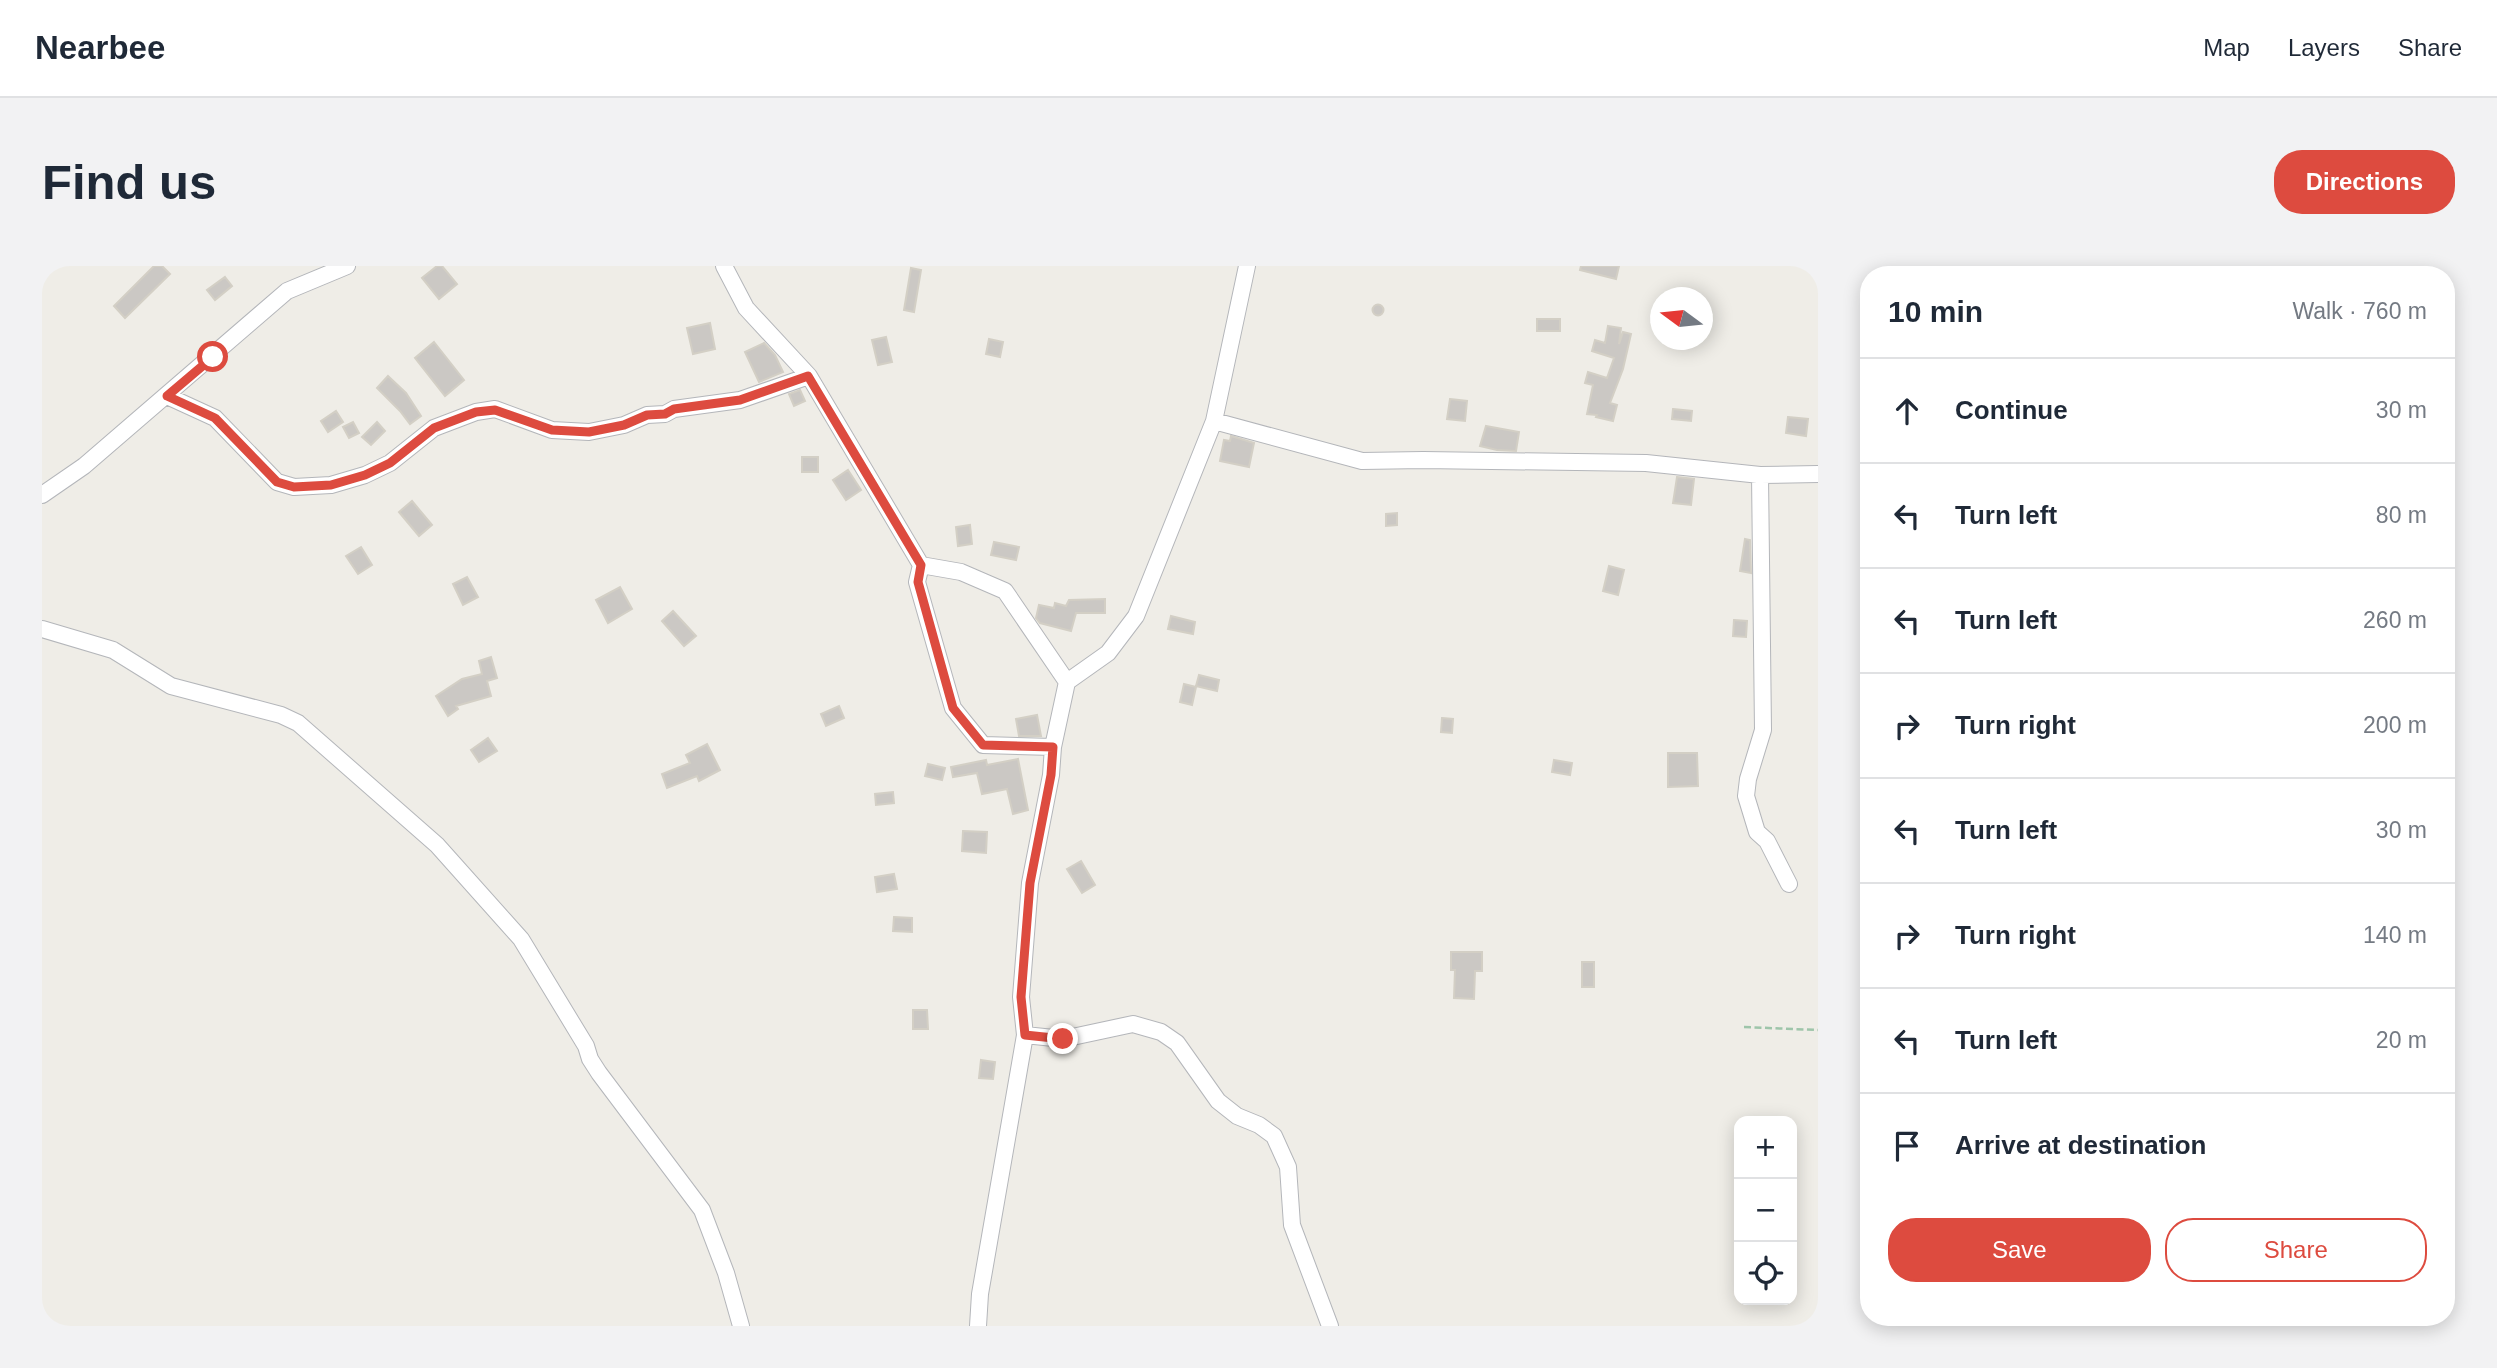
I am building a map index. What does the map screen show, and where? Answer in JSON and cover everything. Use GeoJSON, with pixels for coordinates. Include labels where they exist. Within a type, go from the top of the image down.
{"type":"FeatureCollection","features":[{"type":"Feature","properties":{"kind":"street"},"geometry":{"type":"LineString","coordinates":[[42,495],[84,466],[287,291],[347,266]]}},
{"type":"Feature","properties":{"kind":"street"},"geometry":{"type":"LineString","coordinates":[[724,266],[746,308],[808,376],[921,565],[918,582],[953,708],[983,745],[1053,747]]}},
{"type":"Feature","properties":{"kind":"street"},"geometry":{"type":"LineString","coordinates":[[978,1326],[980,1294],[1025,1035],[1021,997],[1030,883],[1051,775],[1053,747],[1068,682],[1108,653],[1136,616],[1214,421],[1247,266]]}},
{"type":"Feature","properties":{"kind":"street"},"geometry":{"type":"LineString","coordinates":[[167,396],[215,418],[277,482],[294,487],[331,485],[365,475],[390,463],[434,428],[476,412],[495,410],[552,430],[589,432],[624,425],[647,415],[665,414],[674,409],[740,400],[808,376]]}},
{"type":"Feature","properties":{"kind":"street"},"geometry":{"type":"LineString","coordinates":[[1214,421],[1362,461],[1646,463],[1760,475],[1818,474]]}},
{"type":"Feature","properties":{"kind":"street"},"geometry":{"type":"LineString","coordinates":[[1760,475],[1763,730],[1748,779],[1746,796],[1757,832],[1766,841],[1789,884]]}},
{"type":"Feature","properties":{"kind":"street"},"geometry":{"type":"LineString","coordinates":[[921,565],[961,572],[1005,591],[1068,682]]}},
{"type":"Feature","properties":{"kind":"street"},"geometry":{"type":"LineString","coordinates":[[42,629],[113,650],[171,686],[281,715],[298,723],[437,845],[521,939],[586,1046],[599,1073],[702,1210],[726,1273],[741,1326]]}},
{"type":"Feature","properties":{"kind":"street"},"geometry":{"type":"LineString","coordinates":[[1025,1035],[1063,1039],[1133,1024],[1161,1032],[1177,1044],[1218,1101],[1237,1116],[1259,1125],[1273,1136],[1288,1167],[1292,1225],[1330,1326]]}},
{"type":"Feature","properties":{"kind":"path"},"geometry":{"type":"LineString","coordinates":[[1744,1027],[1818,1030]]}},
{"type":"Feature","properties":{"kind":"building"},"geometry":{"type":"Polygon","coordinates":[[[154,266],[162,266],[170,274],[125,318],[114,306],[154,266]]]}},
{"type":"Feature","properties":{"kind":"building"},"geometry":{"type":"Polygon","coordinates":[[[437,266],[442,266],[457,284],[439,299],[422,278],[437,266]]]}},
{"type":"Feature","properties":{"kind":"building"},"geometry":{"type":"Polygon","coordinates":[[[1581,266],[1619,266],[1616,279],[1580,270],[1581,266]]]}},
{"type":"Feature","properties":{"kind":"building"},"geometry":{"type":"Polygon","coordinates":[[[911,268],[921,270],[914,312],[904,310],[911,268]]]}},
{"type":"Feature","properties":{"kind":"building"},"geometry":{"type":"Polygon","coordinates":[[[225,277],[232,286],[215,300],[207,290],[225,277]]]}},
{"type":"Feature","properties":{"kind":"building"},"geometry":{"type":"Polygon","coordinates":[[[1378,304],[1384,310],[1378,316],[1372,310],[1378,304]]]}},
{"type":"Feature","properties":{"kind":"building"},"geometry":{"type":"Polygon","coordinates":[[[1537,319],[1560,319],[1560,331],[1537,331],[1537,319]]]}},
{"type":"Feature","properties":{"kind":"building"},"geometry":{"type":"Polygon","coordinates":[[[710,323],[715,349],[693,354],[687,328],[710,323]]]}},
{"type":"Feature","properties":{"kind":"building"},"geometry":{"type":"Polygon","coordinates":[[[1608,326],[1621,328],[1619,344],[1623,332],[1631,334],[1623,369],[1610,403],[1617,405],[1613,421],[1587,414],[1593,385],[1585,383],[1588,372],[1607,378],[1614,358],[1592,351],[1595,340],[1605,343],[1608,326]]]}},
{"type":"Feature","properties":{"kind":"building"},"geometry":{"type":"Polygon","coordinates":[[[886,337],[892,362],[878,365],[872,340],[886,337]]]}},
{"type":"Feature","properties":{"kind":"building"},"geometry":{"type":"Polygon","coordinates":[[[989,339],[1003,342],[1000,357],[986,354],[989,339]]]}},
{"type":"Feature","properties":{"kind":"building"},"geometry":{"type":"Polygon","coordinates":[[[434,342],[464,380],[445,396],[415,358],[434,342]]]}},
{"type":"Feature","properties":{"kind":"building"},"geometry":{"type":"Polygon","coordinates":[[[764,343],[775,355],[783,372],[759,382],[745,352],[764,343]]]}},
{"type":"Feature","properties":{"kind":"building"},"geometry":{"type":"Polygon","coordinates":[[[388,376],[406,393],[421,416],[410,424],[377,388],[388,376]]]}},
{"type":"Feature","properties":{"kind":"building"},"geometry":{"type":"Polygon","coordinates":[[[800,390],[805,401],[794,406],[789,394],[800,390]]]}},
{"type":"Feature","properties":{"kind":"building"},"geometry":{"type":"Polygon","coordinates":[[[1450,399],[1467,401],[1465,421],[1447,419],[1450,399]]]}},
{"type":"Feature","properties":{"kind":"building"},"geometry":{"type":"Polygon","coordinates":[[[1673,409],[1692,411],[1691,421],[1672,419],[1673,409]]]}},
{"type":"Feature","properties":{"kind":"building"},"geometry":{"type":"Polygon","coordinates":[[[336,411],[343,422],[328,432],[321,421],[336,411]]]}},
{"type":"Feature","properties":{"kind":"building"},"geometry":{"type":"Polygon","coordinates":[[[1788,417],[1808,419],[1806,436],[1786,433],[1788,417]]]}},
{"type":"Feature","properties":{"kind":"building"},"geometry":{"type":"Polygon","coordinates":[[[353,422],[359,433],[349,438],[343,427],[353,422]]]}},
{"type":"Feature","properties":{"kind":"building"},"geometry":{"type":"Polygon","coordinates":[[[377,422],[385,431],[371,445],[362,437],[377,422]]]}},
{"type":"Feature","properties":{"kind":"building"},"geometry":{"type":"Polygon","coordinates":[[[1486,426],[1519,432],[1516,451],[1480,446],[1486,426]]]}},
{"type":"Feature","properties":{"kind":"building"},"geometry":{"type":"Polygon","coordinates":[[[1231,436],[1254,443],[1249,467],[1220,461],[1224,440],[1230,441],[1231,436]]]}},
{"type":"Feature","properties":{"kind":"building"},"geometry":{"type":"Polygon","coordinates":[[[802,457],[818,457],[818,472],[802,472],[802,457]]]}},
{"type":"Feature","properties":{"kind":"building"},"geometry":{"type":"Polygon","coordinates":[[[848,470],[861,490],[846,500],[833,480],[848,470]]]}},
{"type":"Feature","properties":{"kind":"building"},"geometry":{"type":"Polygon","coordinates":[[[1677,477],[1694,479],[1691,505],[1673,503],[1677,477]]]}},
{"type":"Feature","properties":{"kind":"building"},"geometry":{"type":"Polygon","coordinates":[[[412,501],[432,525],[419,536],[399,512],[412,501]]]}},
{"type":"Feature","properties":{"kind":"building"},"geometry":{"type":"Polygon","coordinates":[[[1397,513],[1397,525],[1386,526],[1386,514],[1397,513]]]}},
{"type":"Feature","properties":{"kind":"building"},"geometry":{"type":"Polygon","coordinates":[[[970,525],[972,544],[958,546],[956,527],[970,525]]]}},
{"type":"Feature","properties":{"kind":"building"},"geometry":{"type":"Polygon","coordinates":[[[1745,539],[1750,540],[1751,573],[1740,571],[1745,539]]]}},
{"type":"Feature","properties":{"kind":"building"},"geometry":{"type":"Polygon","coordinates":[[[994,542],[1019,547],[1016,560],[991,555],[994,542]]]}},
{"type":"Feature","properties":{"kind":"building"},"geometry":{"type":"Polygon","coordinates":[[[361,547],[372,565],[358,574],[346,556],[361,547]]]}},
{"type":"Feature","properties":{"kind":"building"},"geometry":{"type":"Polygon","coordinates":[[[1609,566],[1624,570],[1618,595],[1603,591],[1609,566]]]}},
{"type":"Feature","properties":{"kind":"building"},"geometry":{"type":"Polygon","coordinates":[[[467,577],[478,597],[463,605],[453,584],[467,577]]]}},
{"type":"Feature","properties":{"kind":"building"},"geometry":{"type":"Polygon","coordinates":[[[620,587],[632,609],[608,623],[596,600],[620,587]]]}},
{"type":"Feature","properties":{"kind":"building"},"geometry":{"type":"Polygon","coordinates":[[[1105,599],[1105,613],[1076,613],[1071,631],[1040,623],[1036,618],[1039,605],[1054,608],[1055,603],[1066,606],[1069,600],[1105,599]]]}},
{"type":"Feature","properties":{"kind":"building"},"geometry":{"type":"Polygon","coordinates":[[[673,611],[696,636],[684,646],[662,621],[673,611]]]}},
{"type":"Feature","properties":{"kind":"building"},"geometry":{"type":"Polygon","coordinates":[[[1171,616],[1195,622],[1193,634],[1168,629],[1171,616]]]}},
{"type":"Feature","properties":{"kind":"building"},"geometry":{"type":"Polygon","coordinates":[[[1734,620],[1747,621],[1746,637],[1733,636],[1734,620]]]}},
{"type":"Feature","properties":{"kind":"building"},"geometry":{"type":"Polygon","coordinates":[[[491,657],[497,678],[487,681],[491,696],[456,706],[458,709],[448,716],[436,696],[462,679],[482,674],[479,661],[491,657]]]}},
{"type":"Feature","properties":{"kind":"building"},"geometry":{"type":"Polygon","coordinates":[[[1199,675],[1219,680],[1217,691],[1196,686],[1199,675]]]}},
{"type":"Feature","properties":{"kind":"building"},"geometry":{"type":"Polygon","coordinates":[[[1184,684],[1196,687],[1192,705],[1180,702],[1184,684]]]}},
{"type":"Feature","properties":{"kind":"building"},"geometry":{"type":"Polygon","coordinates":[[[839,706],[844,718],[826,726],[821,714],[839,706]]]}},
{"type":"Feature","properties":{"kind":"building"},"geometry":{"type":"Polygon","coordinates":[[[1037,715],[1041,736],[1019,736],[1016,719],[1037,715]]]}},
{"type":"Feature","properties":{"kind":"building"},"geometry":{"type":"Polygon","coordinates":[[[1442,718],[1453,719],[1452,733],[1441,732],[1442,718]]]}},
{"type":"Feature","properties":{"kind":"building"},"geometry":{"type":"Polygon","coordinates":[[[488,738],[497,751],[479,762],[471,750],[488,738]]]}},
{"type":"Feature","properties":{"kind":"building"},"geometry":{"type":"Polygon","coordinates":[[[707,744],[720,770],[699,781],[697,776],[667,788],[662,774],[690,763],[686,755],[707,744]]]}},
{"type":"Feature","properties":{"kind":"building"},"geometry":{"type":"Polygon","coordinates":[[[1668,753],[1697,753],[1698,786],[1668,787],[1668,753]]]}},
{"type":"Feature","properties":{"kind":"building"},"geometry":{"type":"Polygon","coordinates":[[[1018,759],[1028,810],[1013,814],[1007,789],[982,794],[977,773],[953,777],[951,767],[986,760],[987,765],[1018,759]]]}},
{"type":"Feature","properties":{"kind":"building"},"geometry":{"type":"Polygon","coordinates":[[[1554,760],[1572,763],[1570,775],[1552,772],[1554,760]]]}},
{"type":"Feature","properties":{"kind":"building"},"geometry":{"type":"Polygon","coordinates":[[[928,764],[945,768],[942,780],[925,776],[928,764]]]}},
{"type":"Feature","properties":{"kind":"building"},"geometry":{"type":"Polygon","coordinates":[[[893,792],[894,803],[876,805],[875,794],[893,792]]]}},
{"type":"Feature","properties":{"kind":"building"},"geometry":{"type":"Polygon","coordinates":[[[963,831],[987,832],[986,853],[962,851],[963,831]]]}},
{"type":"Feature","properties":{"kind":"building"},"geometry":{"type":"Polygon","coordinates":[[[1081,861],[1095,885],[1082,893],[1067,869],[1081,861]]]}},
{"type":"Feature","properties":{"kind":"building"},"geometry":{"type":"Polygon","coordinates":[[[894,874],[897,889],[877,892],[875,877],[894,874]]]}},
{"type":"Feature","properties":{"kind":"building"},"geometry":{"type":"Polygon","coordinates":[[[894,917],[912,918],[912,932],[893,931],[894,917]]]}},
{"type":"Feature","properties":{"kind":"building"},"geometry":{"type":"Polygon","coordinates":[[[1451,952],[1482,952],[1482,971],[1475,971],[1474,999],[1454,998],[1455,970],[1451,970],[1451,952]]]}},
{"type":"Feature","properties":{"kind":"building"},"geometry":{"type":"Polygon","coordinates":[[[1582,962],[1594,962],[1594,987],[1582,987],[1582,962]]]}},
{"type":"Feature","properties":{"kind":"building"},"geometry":{"type":"Polygon","coordinates":[[[913,1010],[927,1010],[928,1029],[913,1029],[913,1010]]]}},
{"type":"Feature","properties":{"kind":"building"},"geometry":{"type":"Polygon","coordinates":[[[981,1060],[995,1062],[993,1079],[979,1078],[981,1060]]]}},
{"type":"Feature","properties":{"kind":"route"},"geometry":{"type":"LineString","coordinates":[[213,357],[167,396],[215,418],[277,482],[294,487],[331,485],[365,475],[390,463],[434,428],[476,412],[495,410],[552,430],[589,432],[624,425],[647,415],[665,414],[674,409],[740,400],[808,376],[921,565],[918,582],[953,708],[983,745],[1053,747],[1051,775],[1030,883],[1021,997],[1025,1035],[1063,1039]]}}]}
